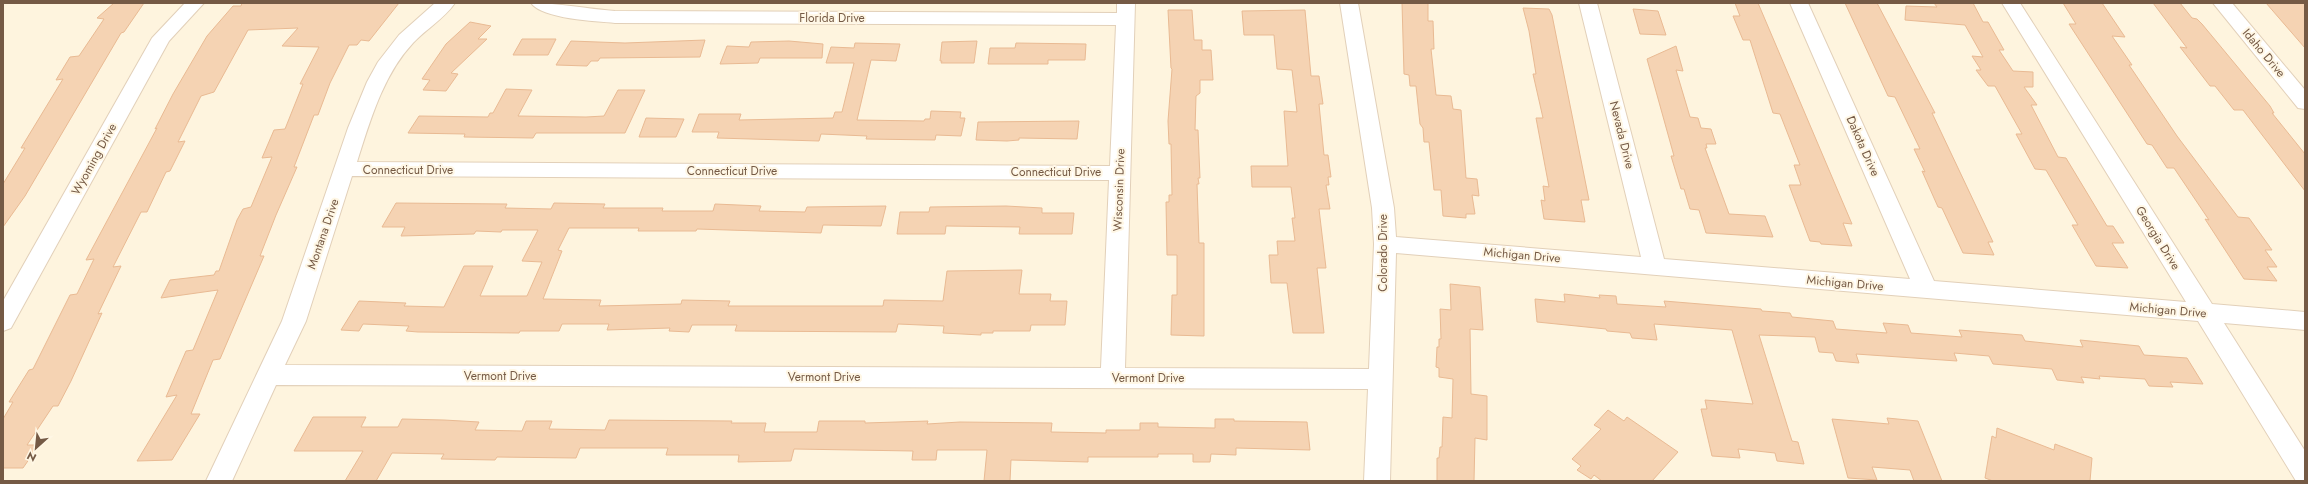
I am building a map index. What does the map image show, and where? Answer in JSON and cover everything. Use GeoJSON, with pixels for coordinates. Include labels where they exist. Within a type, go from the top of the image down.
{"type":"FeatureCollection","features":[{"type":"Feature","properties":{"kind":"street","name":"Wyoming Drive"},"geometry":{"type":"LineString","coordinates":[[3,322],[161,38],[195,3]]}},
{"type":"Feature","properties":{"kind":"street","name":"Montana Drive"},"geometry":{"type":"LineString","coordinates":[[218,481],[294,320],[358,128],[386,66],[406,39],[446,3]]}},
{"type":"Feature","properties":{"kind":"street","name":"Florida Drive"},"geometry":{"type":"LineString","coordinates":[[540,3],[551,8],[580,15],[615,17],[1125,11]]}},
{"type":"Feature","properties":{"kind":"street","name":"Colorado Drive"},"geometry":{"type":"LineString","coordinates":[[1349,3],[1383,208],[1385,244],[1377,481]]}},
{"type":"Feature","properties":{"kind":"street","name":"Nevada Drive"},"geometry":{"type":"LineString","coordinates":[[1588,3],[1655,267]]}},
{"type":"Feature","properties":{"kind":"street","name":"Dakota Drive"},"geometry":{"type":"LineString","coordinates":[[1799,3],[1926,289]]}},
{"type":"Feature","properties":{"kind":"street","name":"Georgia Drive"},"geometry":{"type":"LineString","coordinates":[[2011,3],[2305,473]]}},
{"type":"Feature","properties":{"kind":"street","name":"Idaho Drive"},"geometry":{"type":"LineString","coordinates":[[2222,3],[2305,103]]}},
{"type":"Feature","properties":{"kind":"street","name":"Wisconsin Drive"},"geometry":{"type":"LineString","coordinates":[[1113,377],[1125,11]]}},
{"type":"Feature","properties":{"kind":"street","name":"Connecticut Drive"},"geometry":{"type":"LineString","coordinates":[[344,170],[1120,173]]}},
{"type":"Feature","properties":{"kind":"street","name":"Michigan Drive"},"geometry":{"type":"LineString","coordinates":[[1385,244],[2305,321]]}},
{"type":"Feature","properties":{"kind":"street","name":"Vermont Drive"},"geometry":{"type":"LineString","coordinates":[[268,375],[1380,379]]}},
{"type":"Feature","properties":{"kind":"building"},"geometry":{"type":"Polygon","coordinates":[[[114,3],[144,3],[124,32],[121,33],[25,196],[3,227],[3,184],[25,148],[21,148],[63,79],[56,80],[70,57],[79,56],[104,19],[97,18],[114,3]]]}},
{"type":"Feature","properties":{"kind":"building"},"geometry":{"type":"Polygon","coordinates":[[[242,3],[399,3],[369,41],[361,40],[357,45],[349,45],[330,83],[318,115],[314,115],[294,167],[297,167],[260,256],[264,256],[220,359],[213,360],[191,414],[200,414],[172,460],[137,461],[177,395],[166,397],[186,351],[193,350],[218,290],[161,298],[170,280],[214,275],[216,271],[219,271],[237,220],[243,209],[251,207],[272,157],[262,158],[274,130],[285,129],[303,84],[300,84],[319,47],[282,46],[298,28],[248,30],[214,92],[201,96],[178,142],[185,141],[170,171],[166,172],[147,212],[141,212],[113,267],[121,266],[98,314],[102,313],[71,381],[58,406],[53,406],[27,445],[39,445],[23,468],[3,468],[3,419],[13,402],[9,402],[29,370],[33,369],[70,295],[77,294],[94,259],[86,260],[157,128],[155,129],[173,94],[207,36],[233,6],[241,6],[242,3]]]}},
{"type":"Feature","properties":{"kind":"building"},"geometry":{"type":"Polygon","coordinates":[[[1402,3],[1428,3],[1428,21],[1433,21],[1434,49],[1431,49],[1436,95],[1451,96],[1453,109],[1461,110],[1466,178],[1477,179],[1479,196],[1472,195],[1475,214],[1466,214],[1466,218],[1443,216],[1441,190],[1434,190],[1429,142],[1424,142],[1423,128],[1420,124],[1416,86],[1410,86],[1409,75],[1404,74],[1402,3]]]}},
{"type":"Feature","properties":{"kind":"building"},"geometry":{"type":"Polygon","coordinates":[[[1735,3],[1758,3],[1852,224],[1843,223],[1852,246],[1821,244],[1820,242],[1810,241],[1789,185],[1801,185],[1794,165],[1800,165],[1780,114],[1773,113],[1750,40],[1743,40],[1733,16],[1740,16],[1735,3]]]}},
{"type":"Feature","properties":{"kind":"building"},"geometry":{"type":"Polygon","coordinates":[[[1845,3],[1877,3],[1935,113],[1932,113],[1993,242],[1988,242],[1994,255],[1963,253],[1942,208],[1938,207],[1922,171],[1925,172],[1914,149],[1920,149],[1895,97],[1888,96],[1845,3]]]}},
{"type":"Feature","properties":{"kind":"building"},"geometry":{"type":"Polygon","coordinates":[[[1934,3],[1973,3],[1983,22],[1988,22],[2004,50],[1999,50],[2013,71],[2033,72],[2033,87],[2024,87],[2037,105],[2031,105],[2058,157],[2066,158],[2107,226],[2113,226],[2124,243],[2112,243],[2128,268],[2096,266],[2072,225],[2078,225],[2046,170],[2035,169],[2016,134],[2022,134],[1995,86],[1988,86],[1976,70],[1981,70],[1972,56],[1983,57],[1965,25],[1905,20],[1906,6],[1937,7],[1934,3]]]}},
{"type":"Feature","properties":{"kind":"building"},"geometry":{"type":"Polygon","coordinates":[[[2063,3],[2102,3],[2125,37],[2112,36],[2132,65],[2129,65],[2177,136],[2238,217],[2249,218],[2272,250],[2265,250],[2277,267],[2267,267],[2277,281],[2244,279],[2205,219],[2209,220],[2174,168],[2167,168],[2152,145],[2147,144],[2069,24],[2076,24],[2063,3]]]}},
{"type":"Feature","properties":{"kind":"building"},"geometry":{"type":"Polygon","coordinates":[[[2153,3],[2180,3],[2192,18],[2197,19],[2202,24],[2270,106],[2274,113],[2272,113],[2305,154],[2305,191],[2243,110],[2234,110],[2215,86],[2210,86],[2180,47],[2187,48],[2153,3]]]}},
{"type":"Feature","properties":{"kind":"building"},"geometry":{"type":"Polygon","coordinates":[[[2266,3],[2305,3],[2305,48],[2266,3]]]}},
{"type":"Feature","properties":{"kind":"building"},"geometry":{"type":"Polygon","coordinates":[[[1523,8],[1549,9],[1552,15],[1589,200],[1581,200],[1585,222],[1544,219],[1541,200],[1545,201],[1543,186],[1549,187],[1536,118],[1543,118],[1533,74],[1536,74],[1529,31],[1523,8]]]}},
{"type":"Feature","properties":{"kind":"building"},"geometry":{"type":"Polygon","coordinates":[[[1633,9],[1658,11],[1666,35],[1640,34],[1633,9]]]}},
{"type":"Feature","properties":{"kind":"building"},"geometry":{"type":"Polygon","coordinates":[[[1168,10],[1192,10],[1194,40],[1202,40],[1202,50],[1211,50],[1213,80],[1200,80],[1200,93],[1196,96],[1195,130],[1198,130],[1200,178],[1198,178],[1199,184],[1197,184],[1199,243],[1204,243],[1204,336],[1171,335],[1172,295],[1177,295],[1177,255],[1167,255],[1166,202],[1169,202],[1169,195],[1172,195],[1171,144],[1169,144],[1168,121],[1172,69],[1168,10]]]}},
{"type":"Feature","properties":{"kind":"building"},"geometry":{"type":"Polygon","coordinates":[[[1305,10],[1311,76],[1319,76],[1323,104],[1319,104],[1324,155],[1328,155],[1331,177],[1328,177],[1329,185],[1326,185],[1330,209],[1319,209],[1326,268],[1317,268],[1324,333],[1293,333],[1287,283],[1271,283],[1269,255],[1278,255],[1277,241],[1295,241],[1292,218],[1295,218],[1291,187],[1252,187],[1251,166],[1288,166],[1284,111],[1297,112],[1292,70],[1277,69],[1274,35],[1244,35],[1242,11],[1305,10]]]}},
{"type":"Feature","properties":{"kind":"building"},"geometry":{"type":"Polygon","coordinates":[[[470,22],[491,26],[478,39],[487,39],[451,73],[458,74],[446,91],[423,90],[430,80],[422,79],[446,44],[470,22]]]}},
{"type":"Feature","properties":{"kind":"building"},"geometry":{"type":"Polygon","coordinates":[[[522,39],[556,39],[548,55],[513,55],[522,39]]]}},
{"type":"Feature","properties":{"kind":"building"},"geometry":{"type":"Polygon","coordinates":[[[705,40],[700,57],[600,58],[598,61],[591,61],[587,66],[556,65],[571,41],[625,43],[705,40]]]}},
{"type":"Feature","properties":{"kind":"building"},"geometry":{"type":"Polygon","coordinates":[[[789,41],[823,44],[822,58],[760,58],[758,63],[720,64],[727,46],[749,47],[751,42],[789,41]]]}},
{"type":"Feature","properties":{"kind":"building"},"geometry":{"type":"Polygon","coordinates":[[[977,41],[974,63],[941,63],[942,42],[977,41]]]}},
{"type":"Feature","properties":{"kind":"building"},"geometry":{"type":"Polygon","coordinates":[[[855,43],[900,44],[896,61],[871,60],[857,120],[924,121],[925,119],[930,119],[931,111],[961,112],[960,118],[965,118],[961,136],[936,135],[935,140],[866,139],[867,136],[821,134],[819,141],[717,138],[719,132],[692,132],[699,114],[741,114],[739,120],[833,118],[835,112],[842,112],[854,63],[826,63],[831,47],[854,48],[855,43]]]}},
{"type":"Feature","properties":{"kind":"building"},"geometry":{"type":"Polygon","coordinates":[[[1016,43],[1086,44],[1085,60],[1048,60],[1048,64],[988,64],[990,48],[1015,48],[1016,43]]]}},
{"type":"Feature","properties":{"kind":"building"},"geometry":{"type":"Polygon","coordinates":[[[1676,46],[1683,71],[1676,70],[1690,117],[1698,118],[1701,128],[1711,129],[1716,144],[1706,144],[1707,148],[1705,148],[1729,214],[1765,216],[1773,237],[1706,233],[1699,210],[1690,209],[1684,189],[1681,189],[1671,156],[1674,156],[1647,59],[1676,46]]]}},
{"type":"Feature","properties":{"kind":"building"},"geometry":{"type":"Polygon","coordinates":[[[506,89],[532,90],[518,116],[586,117],[604,116],[618,90],[645,90],[625,133],[536,133],[533,138],[464,137],[465,134],[408,133],[419,116],[488,117],[490,113],[493,113],[506,89]]]}},
{"type":"Feature","properties":{"kind":"building"},"geometry":{"type":"Polygon","coordinates":[[[646,118],[684,119],[676,137],[639,137],[646,118]]]}},
{"type":"Feature","properties":{"kind":"building"},"geometry":{"type":"Polygon","coordinates":[[[1079,121],[1077,139],[1019,138],[1019,140],[1007,141],[976,140],[978,122],[1079,121]]]}},
{"type":"Feature","properties":{"kind":"building"},"geometry":{"type":"Polygon","coordinates":[[[396,203],[507,204],[505,208],[551,209],[554,203],[605,204],[603,208],[663,208],[662,211],[713,211],[715,204],[761,206],[759,211],[805,212],[807,207],[886,206],[881,226],[823,225],[821,233],[697,229],[696,231],[638,231],[639,228],[569,228],[558,250],[562,251],[543,299],[601,300],[599,306],[681,304],[682,300],[730,301],[728,306],[883,306],[884,300],[943,301],[947,271],[1022,270],[1019,294],[1051,294],[1050,301],[1067,301],[1065,325],[1031,325],[1030,331],[993,331],[993,333],[981,333],[981,335],[943,333],[944,326],[898,324],[896,332],[735,331],[737,325],[692,325],[689,332],[669,331],[670,328],[607,330],[609,324],[562,324],[559,331],[520,331],[519,333],[418,332],[406,331],[409,326],[363,324],[359,331],[341,330],[359,301],[406,303],[404,306],[444,307],[464,266],[493,266],[480,296],[527,296],[542,262],[522,261],[538,230],[502,230],[501,232],[476,231],[474,234],[401,236],[405,227],[382,227],[396,203]]]}},
{"type":"Feature","properties":{"kind":"building"},"geometry":{"type":"Polygon","coordinates":[[[1006,206],[1042,208],[1042,213],[1074,213],[1072,234],[1019,234],[1020,227],[946,226],[945,234],[897,234],[900,212],[929,212],[930,207],[1006,206]]]}},
{"type":"Feature","properties":{"kind":"building"},"geometry":{"type":"Polygon","coordinates":[[[1450,284],[1480,287],[1483,330],[1470,329],[1471,394],[1487,396],[1487,440],[1475,438],[1474,481],[1437,481],[1437,458],[1439,458],[1440,447],[1442,447],[1443,417],[1452,418],[1453,379],[1439,377],[1439,368],[1436,367],[1437,347],[1439,347],[1439,339],[1441,339],[1440,309],[1451,310],[1450,284]]]}},
{"type":"Feature","properties":{"kind":"building"},"geometry":{"type":"Polygon","coordinates":[[[1564,294],[1600,298],[1599,295],[1616,296],[1617,304],[1666,307],[1664,301],[1761,309],[1762,311],[1790,313],[1792,317],[1833,321],[1836,329],[1887,333],[1883,323],[1908,325],[1911,333],[1962,337],[1959,330],[2022,335],[2025,341],[2083,347],[2080,340],[2139,346],[2144,355],[2187,358],[2203,384],[2170,382],[2173,387],[2149,386],[2145,379],[2099,376],[2100,379],[2081,377],[2084,383],[2057,380],[2052,369],[1993,364],[1989,356],[1954,353],[1957,361],[1856,354],[1859,363],[1836,361],[1833,353],[1819,352],[1815,337],[1759,335],[1792,441],[1798,442],[1804,464],[1777,461],[1775,453],[1738,449],[1740,458],[1712,456],[1701,409],[1707,409],[1705,400],[1753,404],[1732,330],[1654,324],[1657,340],[1632,338],[1630,333],[1607,331],[1606,329],[1537,322],[1535,299],[1565,302],[1564,294]]]}},
{"type":"Feature","properties":{"kind":"building"},"geometry":{"type":"Polygon","coordinates":[[[1608,410],[1624,421],[1627,417],[1678,452],[1652,481],[1602,481],[1594,475],[1591,479],[1577,470],[1581,466],[1572,459],[1601,429],[1594,425],[1608,410]]]}},
{"type":"Feature","properties":{"kind":"building"},"geometry":{"type":"Polygon","coordinates":[[[313,417],[366,417],[361,427],[398,427],[402,419],[444,420],[479,422],[475,430],[522,431],[526,421],[552,421],[549,429],[605,430],[609,420],[732,421],[731,423],[766,423],[764,432],[817,432],[819,421],[865,421],[865,423],[928,421],[927,424],[960,422],[1052,423],[1051,432],[1106,433],[1106,430],[1140,430],[1140,423],[1158,423],[1158,427],[1215,428],[1215,419],[1234,419],[1234,421],[1307,422],[1310,450],[1236,448],[1236,455],[1211,454],[1210,462],[1193,462],[1193,454],[1158,454],[1158,457],[1088,457],[1088,462],[1011,460],[1010,481],[984,481],[987,450],[937,450],[936,460],[912,460],[913,451],[794,449],[791,461],[738,462],[739,455],[666,455],[668,448],[580,448],[576,458],[497,457],[495,460],[441,459],[444,454],[392,453],[376,481],[345,481],[363,451],[294,451],[313,417]]]}},
{"type":"Feature","properties":{"kind":"building"},"geometry":{"type":"Polygon","coordinates":[[[1887,418],[1918,421],[1942,481],[1914,481],[1910,470],[1872,467],[1877,480],[1848,478],[1832,419],[1889,424],[1887,418]]]}},
{"type":"Feature","properties":{"kind":"building"},"geometry":{"type":"Polygon","coordinates":[[[1997,428],[2054,450],[2055,444],[2092,458],[2090,481],[1993,481],[1985,478],[1992,436],[1996,438],[1997,428]]]}}]}
